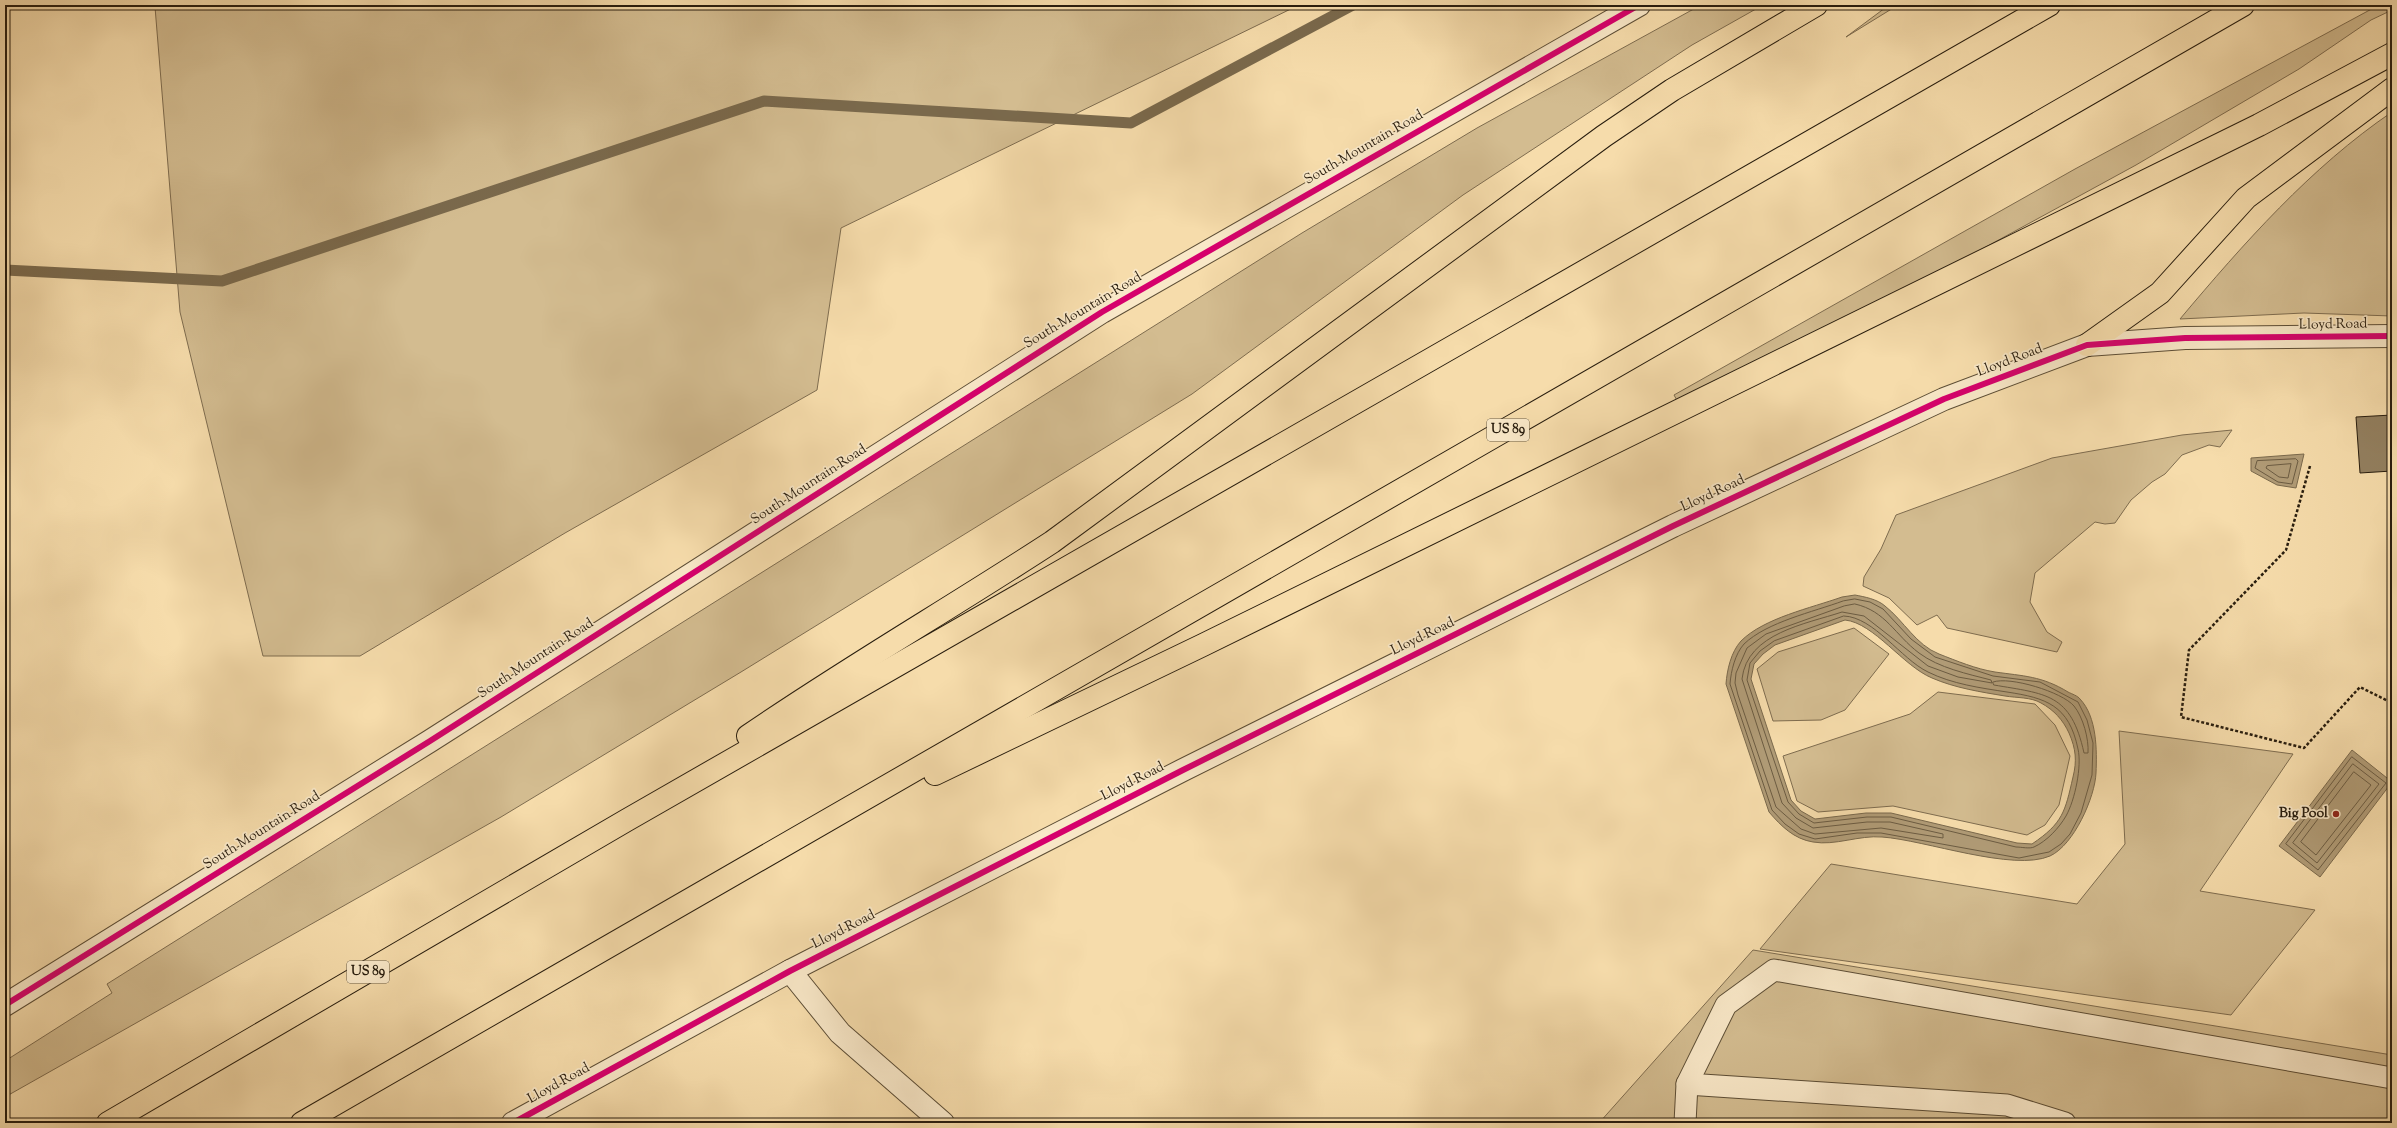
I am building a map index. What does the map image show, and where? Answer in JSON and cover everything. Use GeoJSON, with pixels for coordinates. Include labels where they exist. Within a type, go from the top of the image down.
{"type":"FeatureCollection","features":[{"type":"Feature","properties":{"kind":"highway"},"geometry":{"type":"LineString","coordinates":[[627,820],[820,687],[978,590],[1052,542],[1604,136],[1672,90],[1816,5]]}},
{"type":"Feature","properties":{"kind":"highway","name":"US 89"},"geometry":{"type":"LineString","coordinates":[[108,1123],[627,820],[2048,5]]}},
{"type":"Feature","properties":{"kind":"highway","name":"US 89"},"geometry":{"type":"LineString","coordinates":[[302,1123],[2243,5]]}},
{"type":"Feature","properties":{"kind":"highway"},"geometry":{"type":"LineString","coordinates":[[772,853],[1203,645],[2188,160],[2392,54]]}},
{"type":"Feature","properties":{"kind":"highway"},"geometry":{"type":"LineString","coordinates":[[2087,345],[2160,294],[2246,198],[2392,89]]}},
{"type":"Feature","properties":{"kind":"street","name":"South Mountain Road"},"geometry":{"type":"LineString","coordinates":[[5,1005],[430,741],[1102,312],[1639,5]]}},
{"type":"Feature","properties":{"kind":"street","name":"Lloyd Road"},"geometry":{"type":"LineString","coordinates":[[513,1123],[790,971],[1190,766],[1673,526],[1944,399],[2087,345],[2184,338],[2392,336]]}},
{"type":"Feature","properties":{"kind":"street"},"geometry":{"type":"LineString","coordinates":[[790,971],[840,1033],[943,1123]]}},
{"type":"Feature","properties":{"kind":"lane"},"geometry":{"type":"LineString","coordinates":[[1685,1123],[1687,1084],[1726,1005],[1774,970],[2392,1078]]}},
{"type":"Feature","properties":{"kind":"lane"},"geometry":{"type":"LineString","coordinates":[[1687,1084],[2006,1105],[2065,1123]]}},
{"type":"Feature","properties":{"kind":"path"},"geometry":{"type":"LineString","coordinates":[[2310,466],[2286,550],[2189,650],[2180,717],[2304,748],[2360,687],[2392,703]]}},
{"type":"Feature","properties":{"kind":"shaded area"},"geometry":{"type":"Polygon","coordinates":[[[160,5],[1299,5],[841,228],[817,390],[565,533],[360,656],[263,656],[180,312],[155,7],[160,5]]]}},
{"type":"Feature","properties":{"kind":"shaded area"},"geometry":{"type":"Polygon","coordinates":[[[1701,5],[1763,5],[1692,45],[1463,195],[1192,394],[741,672],[501,817],[5,1097],[5,1061],[112,993],[107,984],[1302,233],[1477,128],[1701,5]]]}},
{"type":"Feature","properties":{"kind":"shaded area"},"geometry":{"type":"Polygon","coordinates":[[[1889,5],[1898,5],[1846,37],[1889,5]]]}},
{"type":"Feature","properties":{"kind":"shaded area"},"geometry":{"type":"Polygon","coordinates":[[[2379,5],[2392,5],[2392,10],[2371,20],[2299,69],[2136,165],[1973,254],[1679,404],[1674,395],[2075,169],[2379,5]]]}},
{"type":"Feature","properties":{"kind":"shaded area"},"geometry":{"type":"Polygon","coordinates":[[[2392,112],[2392,316],[2304,313],[2180,319],[2228,263],[2279,208],[2334,157],[2392,112]]]}},
{"type":"Feature","properties":{"kind":"shaded area"},"geometry":{"type":"Polygon","coordinates":[[[2232,430],[2220,447],[2209,445],[2182,455],[2165,474],[2152,482],[2131,500],[2115,523],[2105,524],[2095,522],[2035,573],[2030,602],[2047,632],[2062,642],[2057,652],[1947,628],[1937,615],[1917,625],[1889,598],[1863,586],[1864,577],[1881,549],[1896,515],[2052,458],[2182,435],[2232,430]]]}},
{"type":"Feature","properties":{"kind":"shaded area"},"geometry":{"type":"Polygon","coordinates":[[[1854,628],[1889,654],[1845,710],[1821,720],[1773,721],[1757,669],[1778,652],[1854,628]]]}},
{"type":"Feature","properties":{"kind":"shaded area"},"geometry":{"type":"Polygon","coordinates":[[[1938,692],[2035,704],[2055,725],[2070,756],[2059,805],[2045,825],[2027,835],[1893,806],[1818,812],[1797,801],[1783,756],[1910,714],[1938,692]]]}},
{"type":"Feature","properties":{"kind":"shaded area"},"geometry":{"type":"Polygon","coordinates":[[[2119,731],[2293,754],[2200,891],[2315,910],[2231,1015],[1760,949],[1831,864],[2077,904],[2125,844],[2119,731]]]}},
{"type":"Feature","properties":{"kind":"shaded area"},"geometry":{"type":"Polygon","coordinates":[[[1753,950],[2392,1055],[2392,1123],[1599,1123],[1753,950]]]}},
{"type":"Feature","properties":{"kind":"water"},"geometry":{"type":"Polygon","coordinates":[[[2304,454],[2296,488],[2277,485],[2251,471],[2251,458],[2304,454]]]}},
{"type":"Feature","properties":{"kind":"water"},"geometry":{"type":"Polygon","coordinates":[[[1855,595],[1871,599],[1882,604],[1892,612],[1917,639],[1931,650],[1939,654],[1981,669],[2041,680],[2059,687],[2080,699],[2086,706],[2090,715],[2095,734],[2095,783],[2092,795],[2082,819],[2067,842],[2059,850],[2050,856],[2034,860],[2014,860],[1968,854],[1900,839],[1882,837],[1830,843],[1813,842],[1800,838],[1788,831],[1769,812],[1726,684],[1730,661],[1741,641],[1762,626],[1788,614],[1842,597],[1855,595]],[[1845,620],[1775,645],[1763,654],[1754,664],[1751,679],[1791,800],[1801,811],[1815,819],[1866,813],[1891,813],[2017,843],[2032,844],[2050,830],[2061,816],[2065,808],[2075,766],[2075,755],[2071,739],[2067,728],[2058,716],[2037,701],[1968,689],[1932,678],[1910,664],[1867,629],[1856,623],[1845,620]]]}},
{"type":"Feature","properties":{"kind":"water","name":"Big Pool"},"geometry":{"type":"Polygon","coordinates":[[[2352,750],[2392,782],[2320,877],[2279,846],[2352,750]]]}},
{"type":"Feature","properties":{"kind":"building"},"geometry":{"type":"Polygon","coordinates":[[[2392,415],[2392,471],[2360,473],[2356,417],[2392,415]]]}},
{"type":"Feature","properties":{"kind":"waterway"},"geometry":{"type":"LineString","coordinates":[[5,270],[222,281],[764,101],[1131,123],[1353,5]]}},
{"type":"Feature","properties":{"kind":"cycle path"},"geometry":{"type":"LineString","coordinates":[[5,1005],[430,741],[1102,312],[1639,5]]}},
{"type":"Feature","properties":{"kind":"cycle path"},"geometry":{"type":"LineString","coordinates":[[513,1123],[790,971],[1183,770],[1673,526],[1944,399],[2087,345],[2185,338],[2392,336]]}},
{"type":"Feature","properties":{"kind":"place","name":"Big Pool"},"geometry":{"type":"Point","coordinates":[2336,814]}}]}
